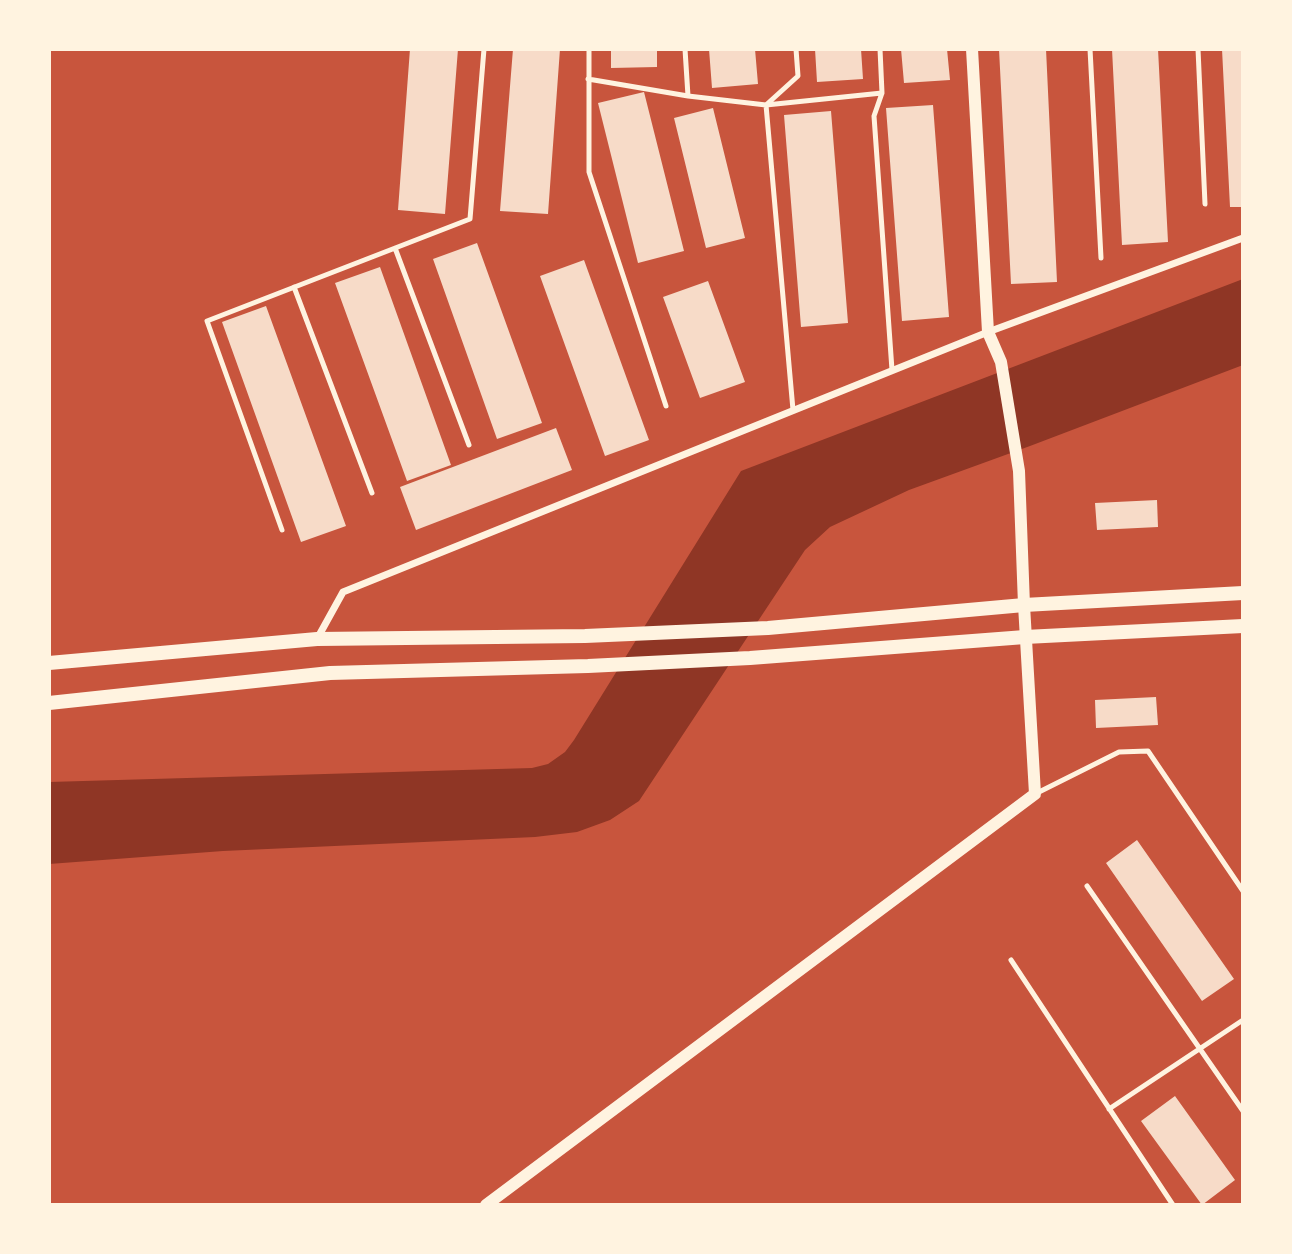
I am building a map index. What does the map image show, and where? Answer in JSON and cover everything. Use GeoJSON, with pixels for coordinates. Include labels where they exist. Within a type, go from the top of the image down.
{"type":"FeatureCollection","features":[{"type":"Feature","properties":{"kind":"main road"},"geometry":{"type":"LineString","coordinates":[[49,663],[317,639],[585,636],[768,628],[1024,605],[1243,593]]}},
{"type":"Feature","properties":{"kind":"main road"},"geometry":{"type":"LineString","coordinates":[[49,703],[330,673],[588,666],[750,658],[1026,637],[1243,626]]}},
{"type":"Feature","properties":{"kind":"street"},"geometry":{"type":"LineString","coordinates":[[486,1205],[1035,794],[1019,471],[1001,362],[988,332],[972,49]]}},
{"type":"Feature","properties":{"kind":"street"},"geometry":{"type":"LineString","coordinates":[[317,639],[343,592],[988,332],[1243,238]]}},
{"type":"Feature","properties":{"kind":"lane"},"geometry":{"type":"LineString","coordinates":[[282,530],[207,321],[470,219],[485,49]]}},
{"type":"Feature","properties":{"kind":"lane"},"geometry":{"type":"LineString","coordinates":[[589,49],[589,172],[666,406]]}},
{"type":"Feature","properties":{"kind":"lane"},"geometry":{"type":"LineString","coordinates":[[685,49],[688,96]]}},
{"type":"Feature","properties":{"kind":"lane"},"geometry":{"type":"LineString","coordinates":[[766,105],[798,76],[796,49]]}},
{"type":"Feature","properties":{"kind":"lane"},"geometry":{"type":"LineString","coordinates":[[880,49],[882,93],[874,116],[892,370]]}},
{"type":"Feature","properties":{"kind":"lane"},"geometry":{"type":"LineString","coordinates":[[1090,49],[1101,258]]}},
{"type":"Feature","properties":{"kind":"lane"},"geometry":{"type":"LineString","coordinates":[[1198,49],[1205,204]]}},
{"type":"Feature","properties":{"kind":"lane"},"geometry":{"type":"LineString","coordinates":[[588,79],[688,96],[766,105],[882,93]]}},
{"type":"Feature","properties":{"kind":"lane"},"geometry":{"type":"LineString","coordinates":[[766,105],[793,410]]}},
{"type":"Feature","properties":{"kind":"lane"},"geometry":{"type":"LineString","coordinates":[[396,248],[469,445]]}},
{"type":"Feature","properties":{"kind":"lane"},"geometry":{"type":"LineString","coordinates":[[294,287],[372,493]]}},
{"type":"Feature","properties":{"kind":"lane"},"geometry":{"type":"LineString","coordinates":[[1035,794],[1119,752],[1148,751],[1243,891]]}},
{"type":"Feature","properties":{"kind":"lane"},"geometry":{"type":"LineString","coordinates":[[1087,886],[1243,1111]]}},
{"type":"Feature","properties":{"kind":"lane"},"geometry":{"type":"LineString","coordinates":[[1011,960],[1173,1205]]}},
{"type":"Feature","properties":{"kind":"lane"},"geometry":{"type":"LineString","coordinates":[[1109,1109],[1243,1020]]}},
{"type":"Feature","properties":{"kind":"shaded area"},"geometry":{"type":"Polygon","coordinates":[[[1243,279],[1243,365],[909,490],[830,527],[805,550],[639,801],[610,820],[577,832],[535,837],[223,851],[49,864],[49,782],[532,768],[548,764],[565,752],[574,740],[741,471],[1243,279]]]}},
{"type":"Feature","properties":{"kind":"building"},"geometry":{"type":"Polygon","coordinates":[[[410,49],[458,49],[445,214],[398,210],[410,49]]]}},
{"type":"Feature","properties":{"kind":"building"},"geometry":{"type":"Polygon","coordinates":[[[513,49],[560,49],[548,214],[500,211],[513,49]]]}},
{"type":"Feature","properties":{"kind":"building"},"geometry":{"type":"Polygon","coordinates":[[[611,49],[657,49],[657,67],[611,68],[611,49]]]}},
{"type":"Feature","properties":{"kind":"building"},"geometry":{"type":"Polygon","coordinates":[[[709,49],[755,49],[758,84],[712,88],[709,49]]]}},
{"type":"Feature","properties":{"kind":"building"},"geometry":{"type":"Polygon","coordinates":[[[815,49],[861,49],[863,79],[817,82],[815,49]]]}},
{"type":"Feature","properties":{"kind":"building"},"geometry":{"type":"Polygon","coordinates":[[[901,49],[947,49],[950,80],[904,83],[901,49]]]}},
{"type":"Feature","properties":{"kind":"building"},"geometry":{"type":"Polygon","coordinates":[[[999,49],[1046,49],[1057,282],[1011,284],[999,49]]]}},
{"type":"Feature","properties":{"kind":"building"},"geometry":{"type":"Polygon","coordinates":[[[1112,49],[1158,49],[1168,242],[1122,245],[1112,49]]]}},
{"type":"Feature","properties":{"kind":"building"},"geometry":{"type":"Polygon","coordinates":[[[1222,49],[1243,49],[1243,207],[1230,207],[1222,49]]]}},
{"type":"Feature","properties":{"kind":"building"},"geometry":{"type":"Polygon","coordinates":[[[644,92],[684,251],[638,263],[598,103],[644,92]]]}},
{"type":"Feature","properties":{"kind":"building"},"geometry":{"type":"Polygon","coordinates":[[[933,105],[949,317],[902,321],[886,108],[933,105]]]}},
{"type":"Feature","properties":{"kind":"building"},"geometry":{"type":"Polygon","coordinates":[[[713,108],[745,238],[706,248],[674,118],[713,108]]]}},
{"type":"Feature","properties":{"kind":"building"},"geometry":{"type":"Polygon","coordinates":[[[831,111],[848,323],[801,327],[784,115],[831,111]]]}},
{"type":"Feature","properties":{"kind":"building"},"geometry":{"type":"Polygon","coordinates":[[[477,243],[542,423],[497,439],[433,259],[477,243]]]}},
{"type":"Feature","properties":{"kind":"building"},"geometry":{"type":"Polygon","coordinates":[[[584,260],[649,440],[605,456],[540,276],[584,260]]]}},
{"type":"Feature","properties":{"kind":"building"},"geometry":{"type":"Polygon","coordinates":[[[380,267],[451,465],[407,481],[335,283],[380,267]]]}},
{"type":"Feature","properties":{"kind":"building"},"geometry":{"type":"Polygon","coordinates":[[[708,281],[745,382],[700,398],[663,297],[708,281]]]}},
{"type":"Feature","properties":{"kind":"building"},"geometry":{"type":"Polygon","coordinates":[[[266,306],[346,526],[301,542],[222,322],[266,306]]]}},
{"type":"Feature","properties":{"kind":"building"},"geometry":{"type":"Polygon","coordinates":[[[556,428],[572,470],[416,530],[400,487],[556,428]]]}},
{"type":"Feature","properties":{"kind":"building"},"geometry":{"type":"Polygon","coordinates":[[[1157,500],[1158,527],[1097,530],[1095,503],[1157,500]]]}},
{"type":"Feature","properties":{"kind":"building"},"geometry":{"type":"Polygon","coordinates":[[[1156,697],[1158,725],[1096,728],[1095,700],[1156,697]]]}},
{"type":"Feature","properties":{"kind":"building"},"geometry":{"type":"Polygon","coordinates":[[[1137,840],[1234,979],[1202,1001],[1106,863],[1137,840]]]}},
{"type":"Feature","properties":{"kind":"building"},"geometry":{"type":"Polygon","coordinates":[[[1175,1096],[1235,1180],[1202,1205],[1141,1121],[1175,1096]]]}}]}
